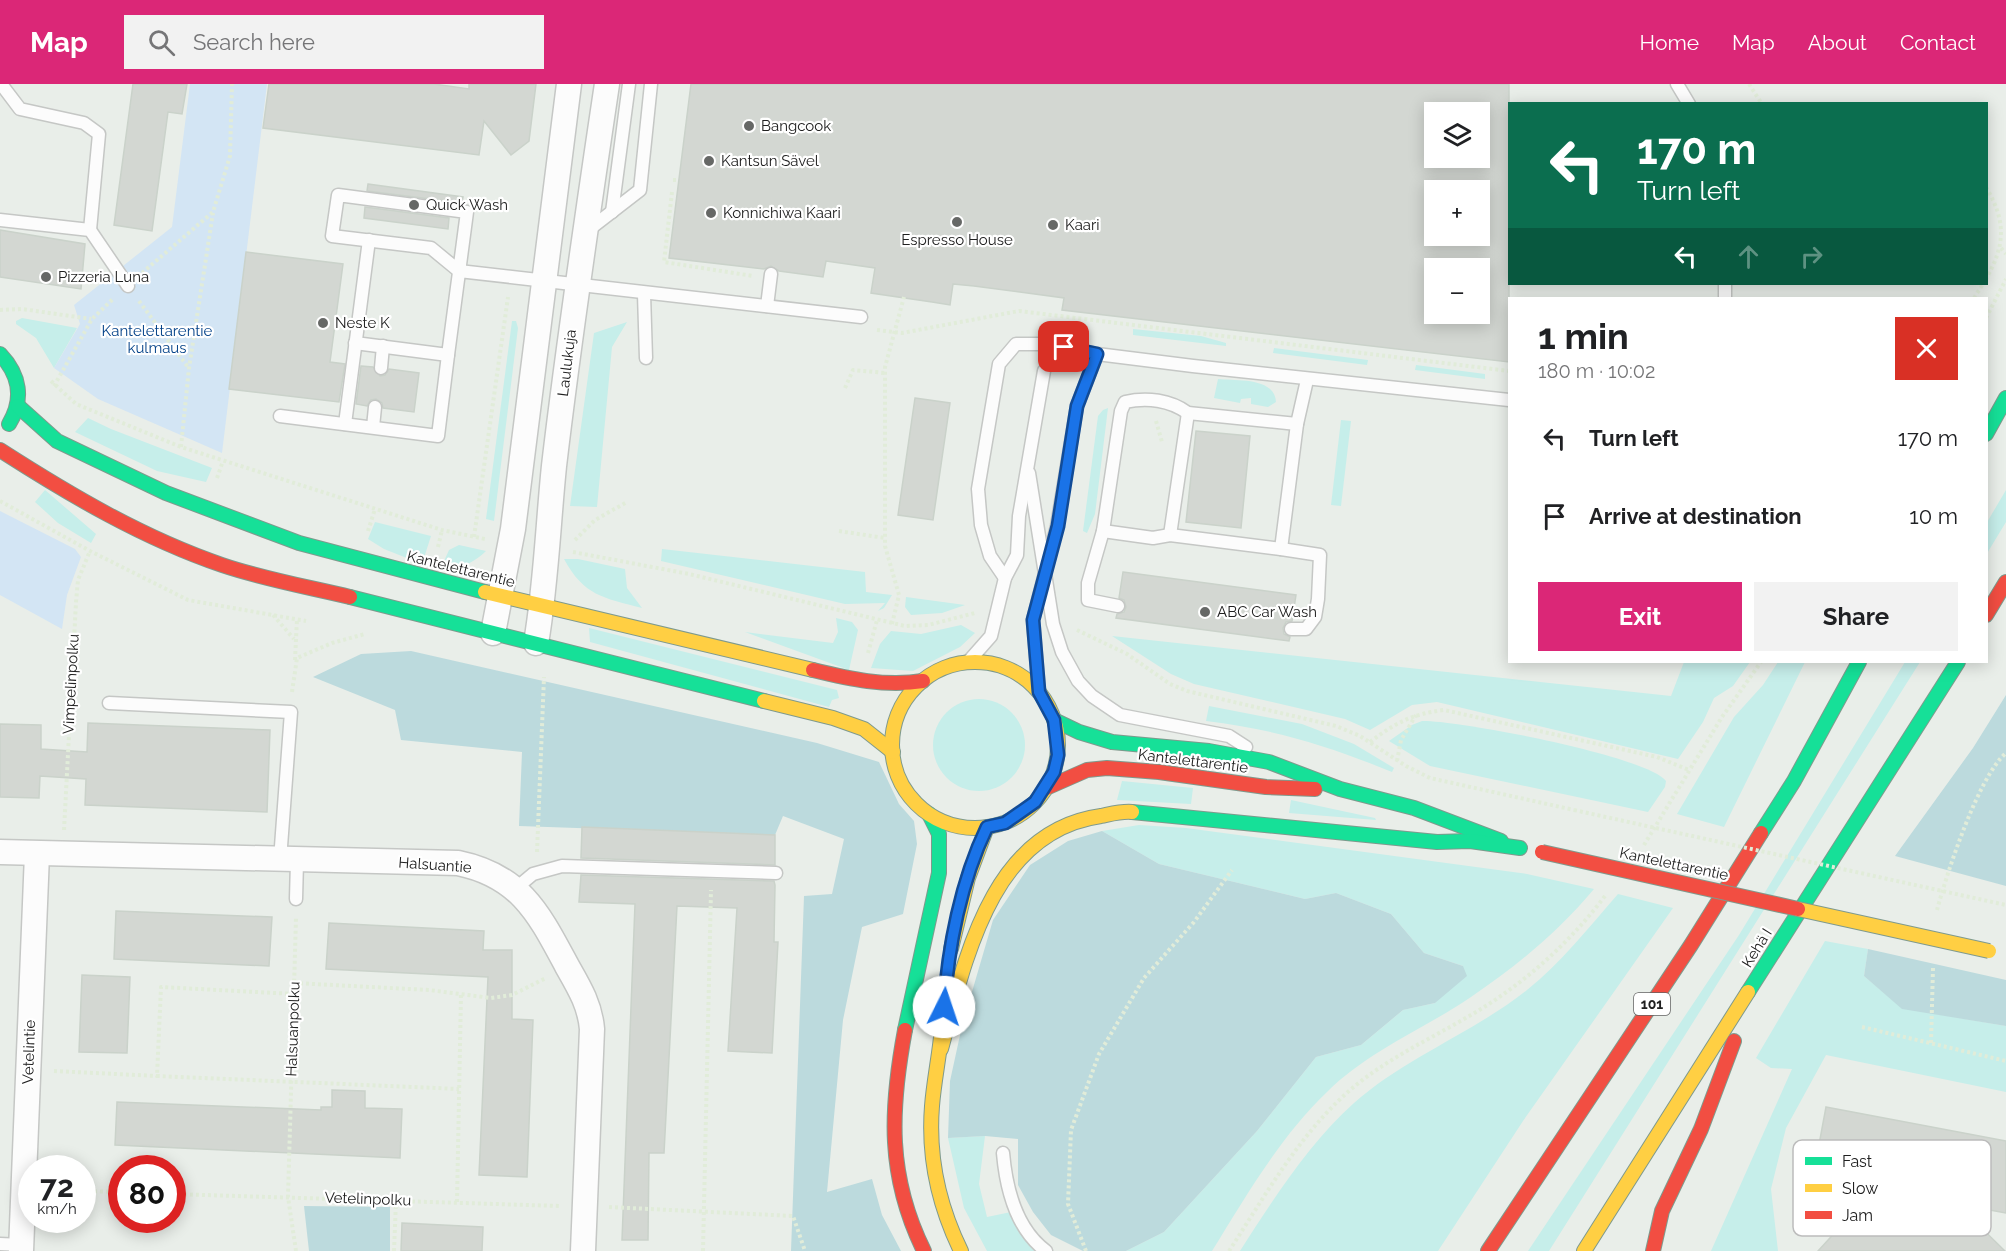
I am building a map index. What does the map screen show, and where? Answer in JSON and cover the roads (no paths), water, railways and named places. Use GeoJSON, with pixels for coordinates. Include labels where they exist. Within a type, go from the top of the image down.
{"type":"FeatureCollection","features":[{"type":"Feature","properties":{"kind":"main road"},"geometry":{"type":"LineString","coordinates":[[0,354],[17,375],[20,390],[14,417],[0,433]]}},
{"type":"Feature","properties":{"kind":"main road"},"geometry":{"type":"LineString","coordinates":[[1988,430],[2006,398]]}},
{"type":"Feature","properties":{"kind":"main road","name":"Kantelettarentie"},"geometry":{"type":"LineString","coordinates":[[18,406],[57,441],[166,492],[299,543],[542,607],[861,681],[898,685],[923,681]]}},
{"type":"Feature","properties":{"kind":"main road"},"geometry":{"type":"LineString","coordinates":[[0,450],[47,480],[172,547],[224,566],[850,723],[877,737],[893,752]]}},
{"type":"Feature","properties":{"kind":"main road"},"geometry":{"type":"LineString","coordinates":[[1988,612],[2006,582]]}},
{"type":"Feature","properties":{"kind":"main road"},"geometry":{"type":"LineString","coordinates":[[924,1251],[909,1220],[897,1175],[893,1122],[896,1082],[904,1034],[938,874],[939,835],[929,814],[904,787],[893,752],[894,732],[899,713],[909,695],[923,681],[952,666],[968,662],[988,663],[1024,678],[1039,692],[1054,720],[1058,755],[1046,788],[1021,814],[1005,823],[987,827],[956,826],[929,814]]}},
{"type":"Feature","properties":{"kind":"main road","name":"101"},"geometry":{"type":"LineString","coordinates":[[1488,1251],[1710,916],[1794,781],[1858,663]]}},
{"type":"Feature","properties":{"kind":"main road","name":"Kehä I"},"geometry":{"type":"LineString","coordinates":[[1584,1251],[1957,663]]}},
{"type":"Feature","properties":{"kind":"main road","name":"Kantelettarentie"},"geometry":{"type":"LineString","coordinates":[[1054,720],[1079,732],[1112,742],[1209,751],[1269,762],[1340,789],[1414,808],[1520,848],[2006,954]]}},
{"type":"Feature","properties":{"kind":"main road","name":"Kantelettarentie"},"geometry":{"type":"LineString","coordinates":[[1046,788],[1087,770],[1107,768],[1159,772],[1266,787],[1340,789]]}},
{"type":"Feature","properties":{"kind":"main road"},"geometry":{"type":"LineString","coordinates":[[941,1049],[969,949],[995,891],[1010,867],[1029,848],[1052,831],[1077,819],[1109,812],[1128,812],[1437,842],[1470,841],[1520,848]]}},
{"type":"Feature","properties":{"kind":"main road"},"geometry":{"type":"LineString","coordinates":[[961,1251],[944,1212],[935,1173],[932,1108],[941,1049],[946,971],[968,878],[987,827]]}},
{"type":"Feature","properties":{"kind":"main road"},"geometry":{"type":"LineString","coordinates":[[1653,1251],[1662,1211],[1701,1129],[1756,981]]}},
{"type":"Feature","properties":{"kind":"main road"},"geometry":{"type":"LineString","coordinates":[[1482,1251],[1505,1224]]}},
{"type":"Feature","properties":{"kind":"street"},"geometry":{"type":"LineString","coordinates":[[493,633],[513,529],[569,84]]}},
{"type":"Feature","properties":{"kind":"street","name":"Laulukuja"},"geometry":{"type":"LineString","coordinates":[[536,643],[542,607],[553,478],[576,286],[607,84]]}},
{"type":"Feature","properties":{"kind":"street","name":"Halsuantie"},"geometry":{"type":"LineString","coordinates":[[0,852],[289,861],[458,863],[524,882],[590,1009],[592,1029],[583,1251]]}},
{"type":"Feature","properties":{"kind":"street","name":"Vetelintie"},"geometry":{"type":"LineString","coordinates":[[14,1247],[37,854]]}},
{"type":"Feature","properties":{"kind":"lane"},"geometry":{"type":"LineString","coordinates":[[2,84],[20,109],[84,123],[99,134],[90,230],[128,286]]}},
{"type":"Feature","properties":{"kind":"lane"},"geometry":{"type":"LineString","coordinates":[[612,212],[629,84]]}},
{"type":"Feature","properties":{"kind":"lane"},"geometry":{"type":"LineString","coordinates":[[584,234],[640,190],[651,84]]}},
{"type":"Feature","properties":{"kind":"lane"},"geometry":{"type":"LineString","coordinates":[[1677,84],[1688,102]]}},
{"type":"Feature","properties":{"kind":"lane"},"geometry":{"type":"LineString","coordinates":[[280,416],[438,436],[448,355],[459,271],[467,212],[338,195],[332,236],[431,249],[459,271],[644,294],[861,317]]}},
{"type":"Feature","properties":{"kind":"lane"},"geometry":{"type":"LineString","coordinates":[[0,220],[90,230]]}},
{"type":"Feature","properties":{"kind":"lane"},"geometry":{"type":"LineString","coordinates":[[345,424],[369,240]]}},
{"type":"Feature","properties":{"kind":"lane"},"geometry":{"type":"LineString","coordinates":[[767,306],[770,278]]}},
{"type":"Feature","properties":{"kind":"lane"},"geometry":{"type":"LineString","coordinates":[[644,294],[646,358]]}},
{"type":"Feature","properties":{"kind":"lane"},"geometry":{"type":"LineString","coordinates":[[355,343],[448,355]]}},
{"type":"Feature","properties":{"kind":"lane"},"geometry":{"type":"LineString","coordinates":[[1005,578],[990,556],[981,525],[978,489],[999,364],[1016,344],[1048,344],[1097,354],[1307,380],[1508,400]]}},
{"type":"Feature","properties":{"kind":"lane"},"geometry":{"type":"LineString","coordinates":[[381,368],[383,346]]}},
{"type":"Feature","properties":{"kind":"lane"},"geometry":{"type":"LineString","coordinates":[[1039,692],[1033,620],[1058,526],[1077,406],[1097,354]]}},
{"type":"Feature","properties":{"kind":"lane"},"geometry":{"type":"LineString","coordinates":[[968,662],[991,636],[1005,578],[1017,555],[1019,516],[1029,473],[1044,371]]}},
{"type":"Feature","properties":{"kind":"lane"},"geometry":{"type":"LineString","coordinates":[[1281,549],[1297,423],[1307,380]]}},
{"type":"Feature","properties":{"kind":"lane"},"geometry":{"type":"LineString","coordinates":[[1118,606],[1088,600],[1088,583],[1103,531],[1121,411],[1125,402],[1154,400],[1176,404],[1188,413],[1297,423]]}},
{"type":"Feature","properties":{"kind":"lane"},"geometry":{"type":"LineString","coordinates":[[373,427],[375,407]]}},
{"type":"Feature","properties":{"kind":"lane"},"geometry":{"type":"LineString","coordinates":[[1170,535],[1188,413]]}},
{"type":"Feature","properties":{"kind":"lane"},"geometry":{"type":"LineString","coordinates":[[1029,473],[1053,624],[1062,652],[1078,681],[1092,696],[1112,710],[1128,717],[1228,736],[1269,762]]}},
{"type":"Feature","properties":{"kind":"lane"},"geometry":{"type":"LineString","coordinates":[[1103,531],[1153,538],[1170,535],[1320,555],[1315,617],[1306,629],[1291,629]]}},
{"type":"Feature","properties":{"kind":"lane"},"geometry":{"type":"LineString","coordinates":[[109,703],[291,712],[289,861],[297,899]]}},
{"type":"Feature","properties":{"kind":"lane"},"geometry":{"type":"LineString","coordinates":[[524,882],[562,866],[776,873]]}},
{"type":"Feature","properties":{"kind":"lane"},"geometry":{"type":"LineString","coordinates":[[1003,1153],[1006,1184],[1022,1223],[1038,1245],[1046,1251]]}},
{"type":"Feature","properties":{"kind":"place","name":"Bangcook"},"geometry":{"type":"Point","coordinates":[749,126]}},
{"type":"Feature","properties":{"kind":"place","name":"Kantsun Sävel"},"geometry":{"type":"Point","coordinates":[709,161]}},
{"type":"Feature","properties":{"kind":"place","name":"Quick Wash"},"geometry":{"type":"Point","coordinates":[414,205]}},
{"type":"Feature","properties":{"kind":"place","name":"Konnichiwa Kaari"},"geometry":{"type":"Point","coordinates":[711,213]}},
{"type":"Feature","properties":{"kind":"place","name":"Espresso House"},"geometry":{"type":"Point","coordinates":[957,222]}},
{"type":"Feature","properties":{"kind":"place","name":"Kaari"},"geometry":{"type":"Point","coordinates":[1053,225]}},
{"type":"Feature","properties":{"kind":"place","name":"Pizzeria Luna"},"geometry":{"type":"Point","coordinates":[46,277]}},
{"type":"Feature","properties":{"kind":"place","name":"Neste K"},"geometry":{"type":"Point","coordinates":[323,323]}},
{"type":"Feature","properties":{"kind":"place","name":"ABC Car Wash"},"geometry":{"type":"Point","coordinates":[1205,612]}},
{"type":"Feature","properties":{"kind":"park label","name":"Kantelettarentie kulmaus"},"geometry":{"type":"Point","coordinates":[157,340]}}]}
